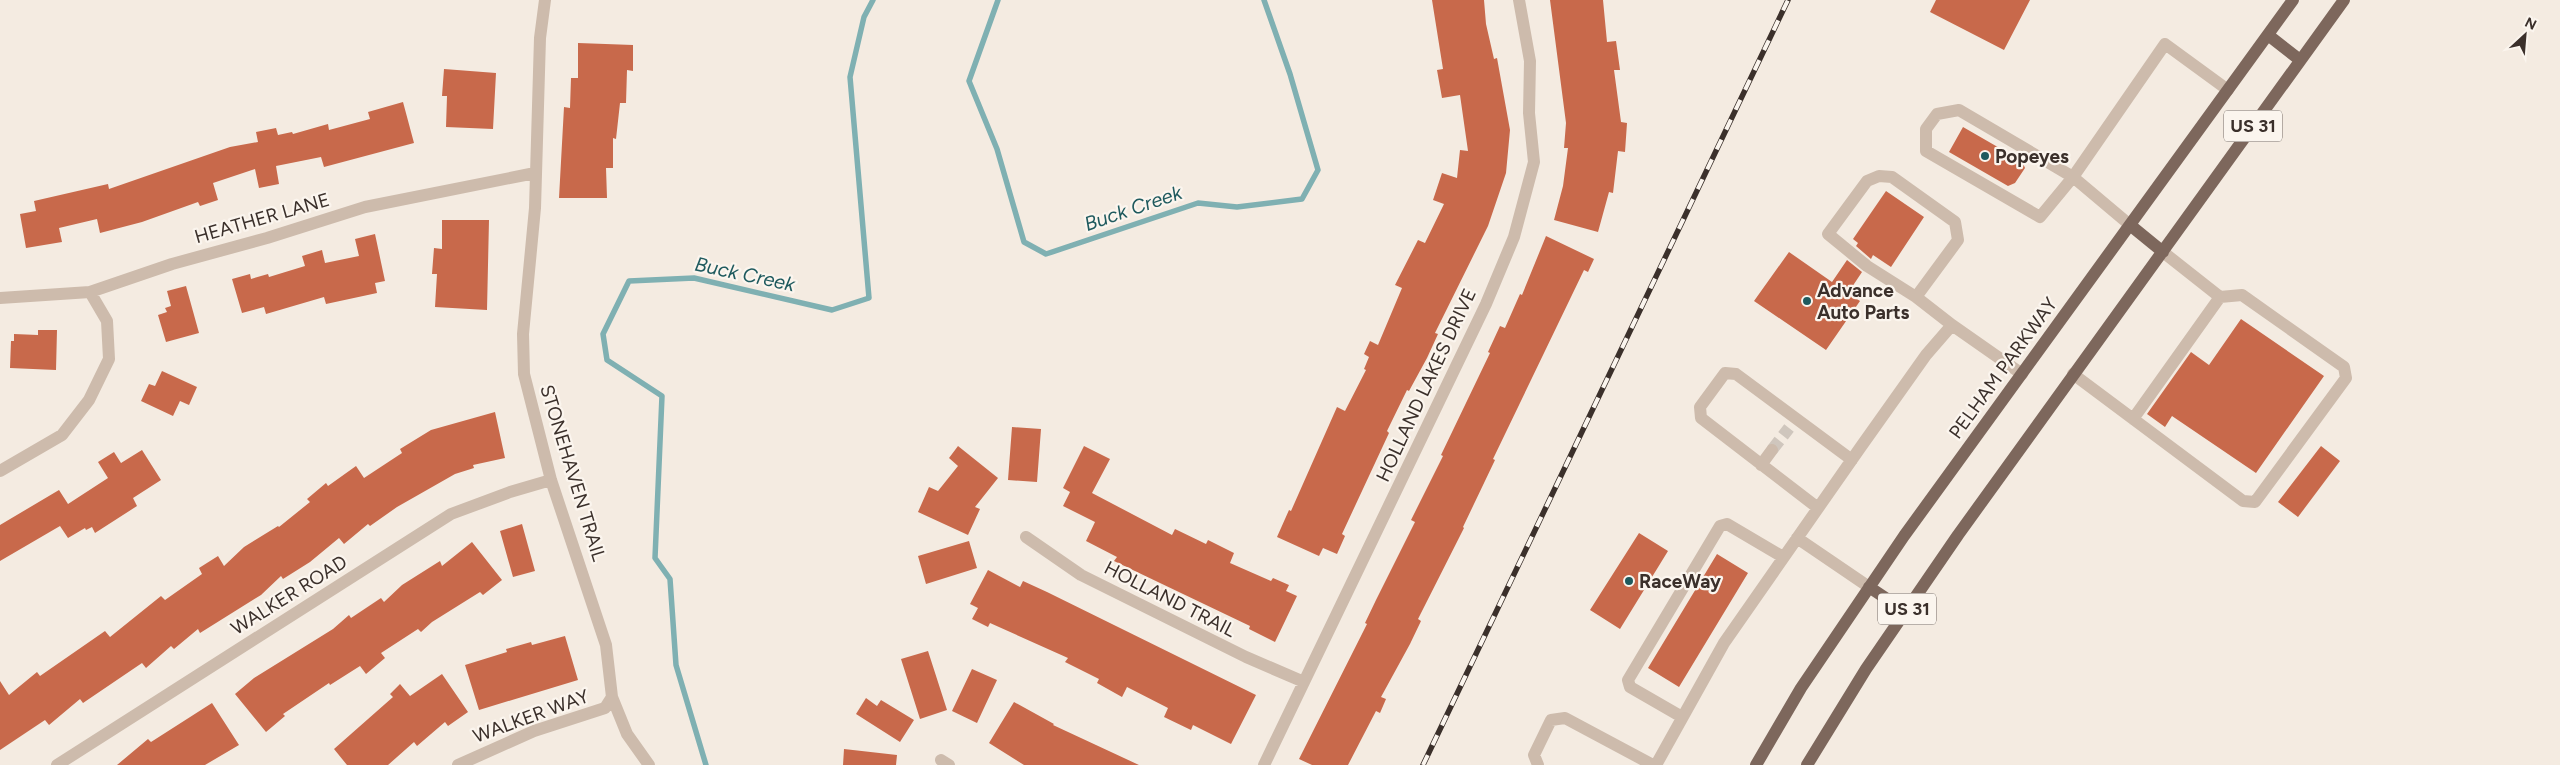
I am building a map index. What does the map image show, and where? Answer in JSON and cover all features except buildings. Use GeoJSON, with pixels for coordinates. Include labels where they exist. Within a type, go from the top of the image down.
{"type":"FeatureCollection","features":[{"type":"Feature","properties":{"kind":"main road","name":"PELHAM PARKWAY"},"geometry":{"type":"LineString","coordinates":[[1756,765],[1801,688],[1869,587],[2293,0]]}},
{"type":"Feature","properties":{"kind":"main road","name":"US 31"},"geometry":{"type":"LineString","coordinates":[[1807,765],[1842,706],[1905,611],[2344,0]]}},
{"type":"Feature","properties":{"kind":"main road"},"geometry":{"type":"LineString","coordinates":[[2268,35],[2300,60]]}},
{"type":"Feature","properties":{"kind":"main road"},"geometry":{"type":"LineString","coordinates":[[2130,226],[2163,252]]}},
{"type":"Feature","properties":{"kind":"main road"},"geometry":{"type":"LineString","coordinates":[[1869,587],[1905,611]]}},
{"type":"Feature","properties":{"kind":"street","name":"STONEHAVEN TRAIL"},"geometry":{"type":"LineString","coordinates":[[545,0],[540,38],[535,208],[523,334],[524,374],[551,480],[606,645],[612,697],[626,734],[649,765]]}},
{"type":"Feature","properties":{"kind":"street","name":"HOLLAND LAKES DRIVE"},"geometry":{"type":"LineString","coordinates":[[1264,765],[1482,313],[1514,237],[1534,162],[1529,113],[1530,61],[1519,0]]}},
{"type":"Feature","properties":{"kind":"street"},"geometry":{"type":"LineString","coordinates":[[2130,226],[2073,177],[1958,110],[1937,114],[1926,129],[1926,152],[2040,217],[2073,177],[2165,44],[2228,90]]}},
{"type":"Feature","properties":{"kind":"street","name":"HEATHER LANE"},"geometry":{"type":"LineString","coordinates":[[0,298],[90,292],[172,264],[267,238],[365,207],[535,173]]}},
{"type":"Feature","properties":{"kind":"street"},"geometry":{"type":"LineString","coordinates":[[1916,297],[1958,240],[1955,222],[1892,177],[1879,176],[1867,181],[1828,232],[1867,266],[1916,297],[2022,374]]}},
{"type":"Feature","properties":{"kind":"street"},"geometry":{"type":"LineString","coordinates":[[2074,374],[2243,501],[2255,502],[2346,378],[2344,367],[2242,295],[2220,297],[2163,252]]}},
{"type":"Feature","properties":{"kind":"street"},"geometry":{"type":"LineString","coordinates":[[0,471],[62,435],[89,400],[109,359],[107,320],[90,292]]}},
{"type":"Feature","properties":{"kind":"street"},"geometry":{"type":"LineString","coordinates":[[2133,419],[2220,297]]}},
{"type":"Feature","properties":{"kind":"street"},"geometry":{"type":"LineString","coordinates":[[1538,765],[1534,755],[1551,720],[1565,718],[1654,765],[1724,643],[1926,356],[1952,325]]}},
{"type":"Feature","properties":{"kind":"street"},"geometry":{"type":"LineString","coordinates":[[1818,508],[1701,418],[1700,407],[1725,373],[1736,374],[1792,423],[1852,460]]}},
{"type":"Feature","properties":{"kind":"street"},"geometry":{"type":"LineString","coordinates":[[1761,465],[1772,450]]}},
{"type":"Feature","properties":{"kind":"street","name":"WALKER ROAD"},"geometry":{"type":"LineString","coordinates":[[57,765],[451,514],[502,494],[551,480]]}},
{"type":"Feature","properties":{"kind":"street"},"geometry":{"type":"LineString","coordinates":[[1682,717],[1630,687],[1628,680],[1720,526],[1727,524],[1783,558]]}},
{"type":"Feature","properties":{"kind":"street","name":"HOLLAND TRAIL"},"geometry":{"type":"LineString","coordinates":[[1026,537],[1081,575],[1246,657],[1304,682]]}},
{"type":"Feature","properties":{"kind":"street"},"geometry":{"type":"LineString","coordinates":[[1797,538],[1869,587]]}},
{"type":"Feature","properties":{"kind":"street","name":"WALKER WAY"},"geometry":{"type":"LineString","coordinates":[[458,765],[534,731],[605,708],[612,697]]}},
{"type":"Feature","properties":{"kind":"waterway","name":"Buck Creek"},"geometry":{"type":"LineString","coordinates":[[706,765],[676,665],[670,579],[655,558],[662,396],[607,360],[603,334],[629,281],[694,278],[832,310],[869,298],[850,77],[864,17],[873,0]]}},
{"type":"Feature","properties":{"kind":"waterway","name":"Buck Creek"},"geometry":{"type":"LineString","coordinates":[[998,0],[969,81],[997,149],[1024,242],[1046,254],[1198,203],[1237,207],[1302,199],[1318,170],[1290,74],[1264,0]]}},
{"type":"Feature","properties":{"kind":"tunnel"},"geometry":{"type":"LineString","coordinates":[[1772,450],[1789,428]]}},
{"type":"Feature","properties":{"kind":"railway"},"geometry":{"type":"LineString","coordinates":[[1423,765],[1788,0]]}},
{"type":"Feature","properties":{"kind":"place","name":"Popeyes"},"geometry":{"type":"Point","coordinates":[1985,156]}},
{"type":"Feature","properties":{"kind":"place","name":"Advance Auto Parts"},"geometry":{"type":"Point","coordinates":[1807,301]}},
{"type":"Feature","properties":{"kind":"place","name":"RaceWay"},"geometry":{"type":"Point","coordinates":[1629,581]}}]}
